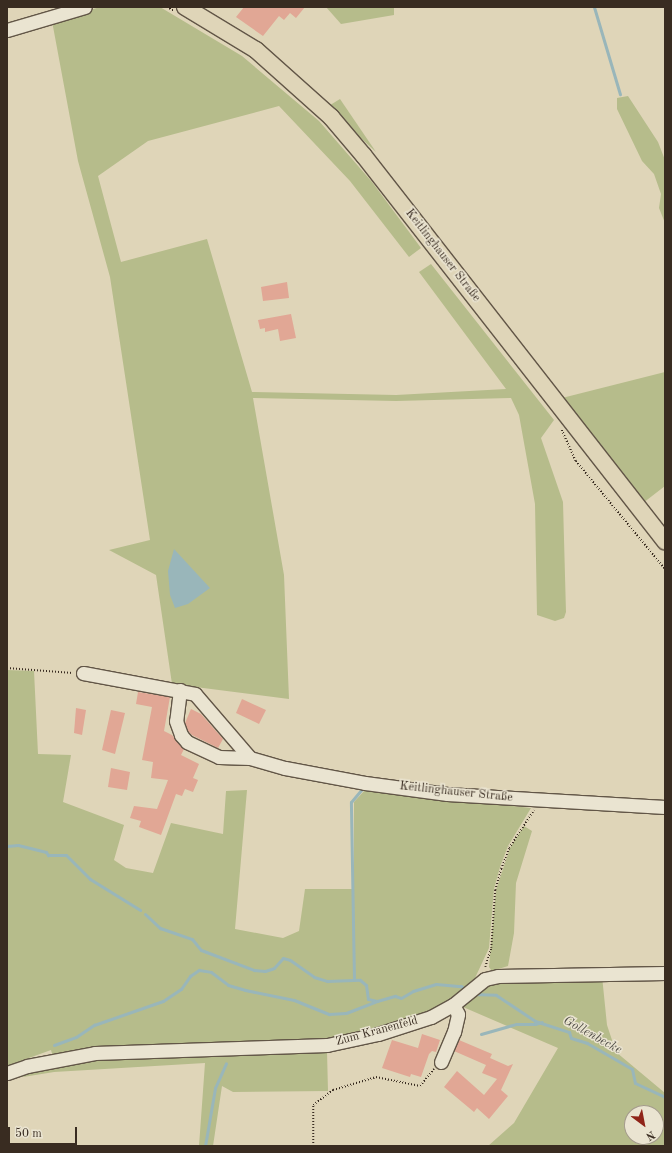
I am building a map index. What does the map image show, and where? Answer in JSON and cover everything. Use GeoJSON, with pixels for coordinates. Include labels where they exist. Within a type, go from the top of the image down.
{"type":"FeatureCollection","features":[{"type":"Feature","properties":{"kind":"main road","name":"Keitlinghauser Straße"},"geometry":{"type":"LineString","coordinates":[[185,7],[256,50],[330,117],[364,156],[665,541]]}},
{"type":"Feature","properties":{"kind":"street"},"geometry":{"type":"LineString","coordinates":[[7,30],[85,7]]}},
{"type":"Feature","properties":{"kind":"street"},"geometry":{"type":"LineString","coordinates":[[83,674],[180,690],[195,694],[250,758]]}},
{"type":"Feature","properties":{"kind":"street","name":"Keitlinghauser Straße"},"geometry":{"type":"LineString","coordinates":[[180,690],[176,721],[181,735],[187,742],[219,757],[250,758],[285,768],[365,783],[447,794],[665,808]]}},
{"type":"Feature","properties":{"kind":"street"},"geometry":{"type":"LineString","coordinates":[[485,978],[498,976],[665,973]]}},
{"type":"Feature","properties":{"kind":"street","name":"Zum Kranenfeld"},"geometry":{"type":"LineString","coordinates":[[7,1073],[27,1066],[95,1052],[327,1045],[378,1034],[413,1024],[453,1005],[485,978]]}},
{"type":"Feature","properties":{"kind":"street"},"geometry":{"type":"LineString","coordinates":[[441,1062],[454,1032],[458,1014],[453,1005]]}},
{"type":"Feature","properties":{"kind":"path"},"geometry":{"type":"LineString","coordinates":[[560,426],[576,461],[665,569]]}},
{"type":"Feature","properties":{"kind":"path"},"geometry":{"type":"LineString","coordinates":[[7,668],[83,674]]}},
{"type":"Feature","properties":{"kind":"path"},"geometry":{"type":"LineString","coordinates":[[485,978],[483,974],[491,948],[495,890],[501,869],[509,848],[539,801]]}},
{"type":"Feature","properties":{"kind":"path"},"geometry":{"type":"LineString","coordinates":[[313,1146],[313,1105],[333,1090],[376,1077],[420,1086],[441,1062]]}},
{"type":"Feature","properties":{"kind":"green space"},"geometry":{"type":"Polygon","coordinates":[[[100,7],[160,7],[242,56],[319,121],[372,182],[421,248],[409,257],[350,181],[279,106],[148,141],[98,176],[121,262],[207,239],[252,392],[396,395],[506,389],[419,272],[431,264],[554,420],[541,438],[563,502],[566,612],[564,618],[555,621],[537,615],[535,504],[519,415],[511,398],[396,401],[253,398],[284,575],[289,699],[172,684],[156,575],[109,550],[150,540],[110,277],[78,161],[52,21],[100,7]]]}},
{"type":"Feature","properties":{"kind":"green space"},"geometry":{"type":"Polygon","coordinates":[[[326,7],[394,7],[394,15],[341,24],[326,7]]]}},
{"type":"Feature","properties":{"kind":"green space"},"geometry":{"type":"Polygon","coordinates":[[[628,96],[658,142],[665,160],[665,223],[659,208],[661,194],[654,174],[642,161],[617,109],[617,98],[628,96]]]}},
{"type":"Feature","properties":{"kind":"green space"},"geometry":{"type":"Polygon","coordinates":[[[340,99],[376,152],[327,107],[340,99]]]}},
{"type":"Feature","properties":{"kind":"green space"},"geometry":{"type":"Polygon","coordinates":[[[665,372],[665,486],[643,503],[562,398],[665,372]]]}},
{"type":"Feature","properties":{"kind":"green space"},"geometry":{"type":"Polygon","coordinates":[[[7,670],[34,671],[38,754],[71,755],[63,802],[124,825],[114,860],[126,868],[153,873],[171,823],[223,834],[226,791],[247,790],[235,929],[283,938],[299,931],[305,889],[354,889],[354,802],[365,790],[531,808],[508,846],[500,867],[494,889],[489,948],[475,978],[450,1001],[429,1013],[326,1042],[53,1057],[51,1050],[7,1066],[7,670]]]}},
{"type":"Feature","properties":{"kind":"green space"},"geometry":{"type":"Polygon","coordinates":[[[524,826],[532,831],[516,883],[514,933],[508,966],[492,971],[489,967],[496,890],[510,848],[524,826]]]}},
{"type":"Feature","properties":{"kind":"green space"},"geometry":{"type":"Polygon","coordinates":[[[602,976],[607,1025],[616,1052],[665,1093],[665,1146],[488,1146],[514,1123],[558,1048],[463,1007],[465,1001],[473,991],[500,980],[602,976]]]}},
{"type":"Feature","properties":{"kind":"green space"},"geometry":{"type":"Polygon","coordinates":[[[327,1051],[328,1091],[233,1092],[222,1086],[213,1146],[199,1146],[205,1063],[54,1072],[23,1077],[27,1070],[94,1058],[327,1051]]]}},
{"type":"Feature","properties":{"kind":"water"},"geometry":{"type":"Polygon","coordinates":[[[174,549],[210,588],[188,604],[175,608],[170,595],[168,571],[174,549]]]}},
{"type":"Feature","properties":{"kind":"building"},"geometry":{"type":"Polygon","coordinates":[[[244,7],[305,7],[296,18],[290,13],[284,20],[279,16],[263,36],[236,17],[244,7]]]}},
{"type":"Feature","properties":{"kind":"building"},"geometry":{"type":"Polygon","coordinates":[[[287,282],[289,298],[263,301],[261,287],[287,282]]]}},
{"type":"Feature","properties":{"kind":"building"},"geometry":{"type":"Polygon","coordinates":[[[291,314],[296,338],[280,341],[278,329],[265,332],[265,328],[260,329],[258,320],[291,314]]]}},
{"type":"Feature","properties":{"kind":"building"},"geometry":{"type":"Polygon","coordinates":[[[138,692],[170,697],[164,731],[172,735],[184,749],[181,755],[199,764],[193,778],[198,780],[193,792],[185,789],[182,796],[176,794],[161,835],[139,827],[141,821],[130,818],[134,806],[157,809],[168,780],[151,778],[153,762],[142,760],[152,707],[136,704],[138,692]]]}},
{"type":"Feature","properties":{"kind":"building"},"geometry":{"type":"Polygon","coordinates":[[[242,699],[266,710],[259,724],[236,713],[242,699]]]}},
{"type":"Feature","properties":{"kind":"building"},"geometry":{"type":"Polygon","coordinates":[[[76,708],[86,710],[82,735],[74,733],[76,708]]]}},
{"type":"Feature","properties":{"kind":"building"},"geometry":{"type":"Polygon","coordinates":[[[191,709],[201,714],[223,739],[218,748],[192,735],[188,731],[185,723],[191,709]]]}},
{"type":"Feature","properties":{"kind":"building"},"geometry":{"type":"Polygon","coordinates":[[[111,710],[125,713],[115,754],[102,750],[111,710]]]}},
{"type":"Feature","properties":{"kind":"building"},"geometry":{"type":"Polygon","coordinates":[[[111,768],[130,772],[127,790],[108,787],[111,768]]]}},
{"type":"Feature","properties":{"kind":"building"},"geometry":{"type":"Polygon","coordinates":[[[422,1034],[440,1040],[436,1052],[432,1051],[429,1054],[421,1077],[411,1074],[410,1077],[382,1068],[392,1040],[418,1048],[422,1034]]]}},
{"type":"Feature","properties":{"kind":"building"},"geometry":{"type":"Polygon","coordinates":[[[459,1040],[492,1054],[490,1058],[508,1066],[513,1064],[501,1090],[508,1096],[489,1119],[477,1108],[474,1112],[444,1087],[457,1071],[484,1095],[497,1079],[482,1073],[486,1065],[454,1051],[459,1040]]]}},
{"type":"Feature","properties":{"kind":"waterway"},"geometry":{"type":"LineString","coordinates":[[594,7],[620,94]]}},
{"type":"Feature","properties":{"kind":"waterway"},"geometry":{"type":"LineString","coordinates":[[354,980],[351,802],[362,789]]}},
{"type":"Feature","properties":{"kind":"waterway","name":"Gollenbecke"},"geometry":{"type":"LineString","coordinates":[[7,846],[18,845],[46,852],[48,855],[66,855],[90,879],[140,910]]}},
{"type":"Feature","properties":{"kind":"waterway","name":"Gollenbecke"},"geometry":{"type":"LineString","coordinates":[[145,914],[160,928],[192,939],[201,950],[254,970],[265,971],[274,968],[283,958],[290,960],[314,977],[327,981],[360,980],[366,985],[368,999],[377,1001],[395,996],[401,998],[413,991],[436,984],[461,986],[466,990]]}},
{"type":"Feature","properties":{"kind":"waterway"},"geometry":{"type":"LineString","coordinates":[[54,1045],[76,1037],[94,1025],[163,1001],[181,989],[190,976],[199,970],[211,972],[228,985],[294,1000],[329,1014],[346,1013],[377,1001]]}},
{"type":"Feature","properties":{"kind":"waterway","name":"Gollenbecke"},"geometry":{"type":"LineString","coordinates":[[472,994],[496,995],[535,1021],[569,1032],[571,1038],[587,1043],[632,1069],[635,1083],[665,1097]]}},
{"type":"Feature","properties":{"kind":"waterway"},"geometry":{"type":"LineString","coordinates":[[481,1034],[516,1024],[535,1024],[542,1022]]}},
{"type":"Feature","properties":{"kind":"waterway"},"geometry":{"type":"LineString","coordinates":[[205,1146],[215,1088],[226,1063]]}}]}
